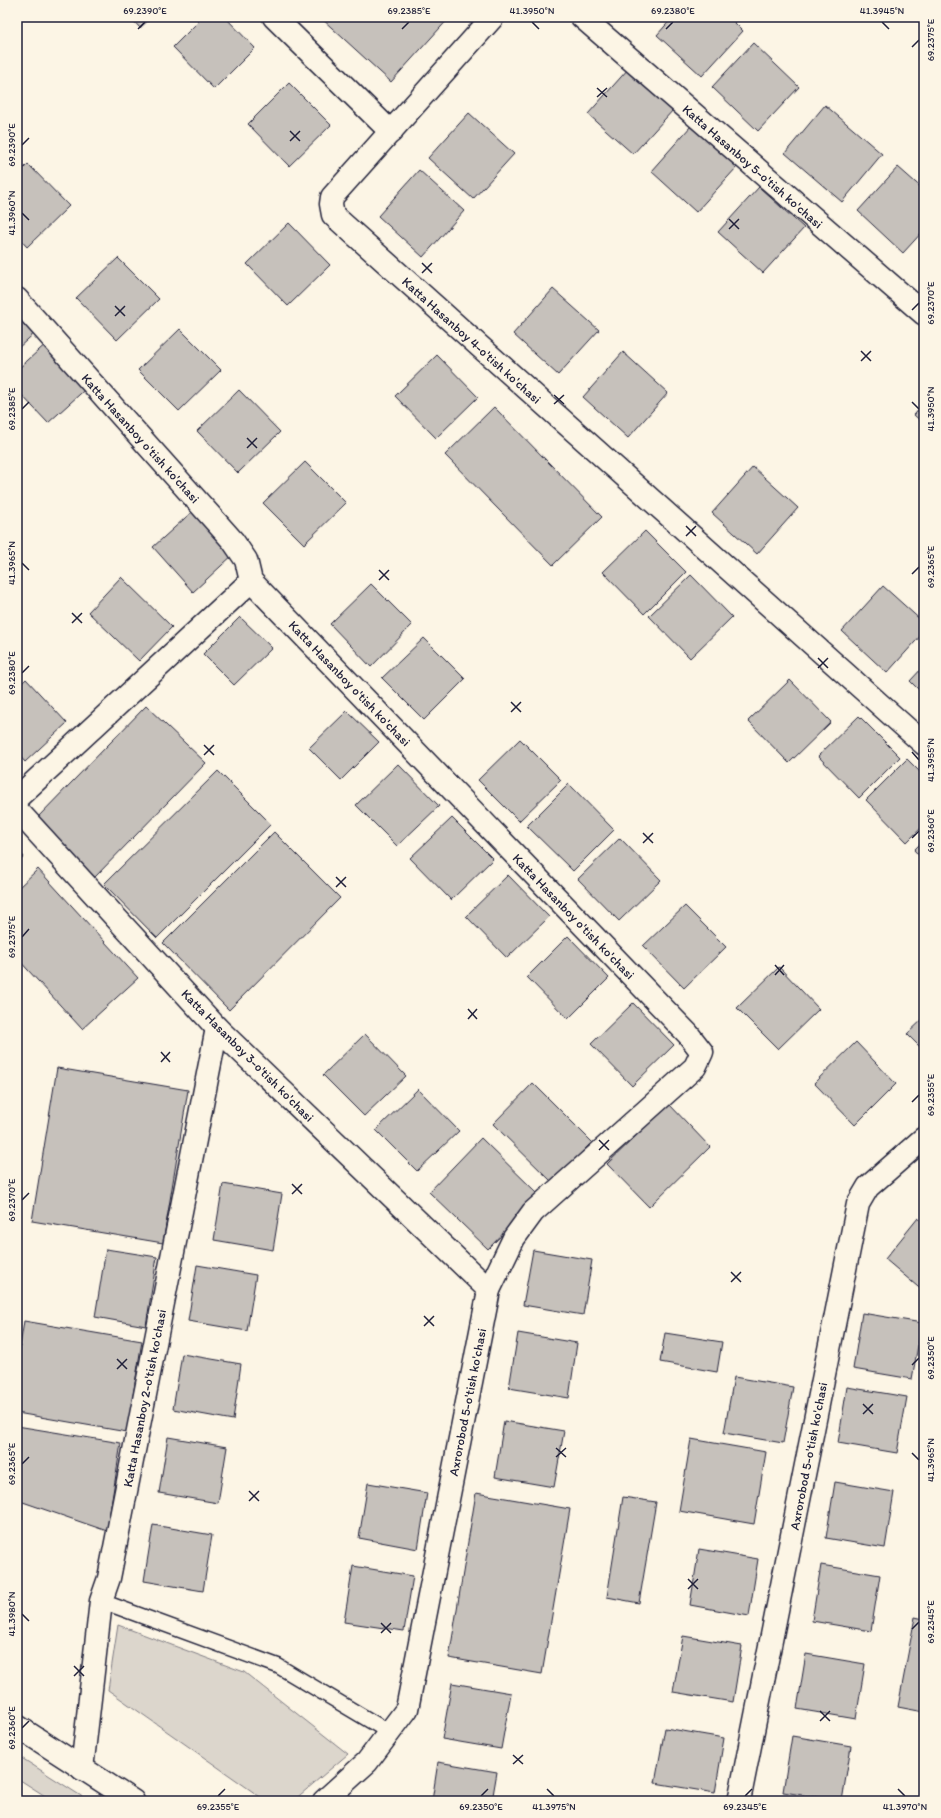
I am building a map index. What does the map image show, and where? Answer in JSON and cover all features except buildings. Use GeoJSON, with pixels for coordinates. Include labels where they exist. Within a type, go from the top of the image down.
{"type":"FeatureCollection","features":[{"type":"Feature","properties":{"kind":"main road"},"geometry":{"type":"LineString","coordinates":[[274,17],[391,132],[493,17]]}},
{"type":"Feature","properties":{"kind":"main road","name":"Katta Hasanboy 5-o'tish ko'chasi"},"geometry":{"type":"LineString","coordinates":[[582,17],[924,314]]}},
{"type":"Feature","properties":{"kind":"main road","name":"Katta Hasanboy 4-o'tish ko'chasi"},"geometry":{"type":"LineString","coordinates":[[391,132],[332,197],[331,204],[333,215],[924,744]]}},
{"type":"Feature","properties":{"kind":"main road","name":"Katta Hasanboy o'tish ko'chasi"},"geometry":{"type":"LineString","coordinates":[[17,299],[233,541],[246,560],[251,581],[682,1029],[702,1052]]}},
{"type":"Feature","properties":{"kind":"main road"},"geometry":{"type":"LineString","coordinates":[[17,798],[251,581]]}},
{"type":"Feature","properties":{"kind":"main road","name":"Katta Hasanboy 3-o'tish ko'chasi"},"geometry":{"type":"LineString","coordinates":[[17,810],[217,1028],[489,1290]]}},
{"type":"Feature","properties":{"kind":"main road","name":"Katta Hasanboy 2-o'tish ko'chasi"},"geometry":{"type":"LineString","coordinates":[[82,1769],[101,1601],[109,1578],[217,1028]]}},
{"type":"Feature","properties":{"kind":"main road","name":"Axrorobod 5-o'tish ko'chasi"},"geometry":{"type":"LineString","coordinates":[[324,1801],[367,1762],[407,1709],[489,1290],[514,1238],[533,1212],[695,1067],[702,1052]]}},
{"type":"Feature","properties":{"kind":"main road","name":"Axrorobod 5-o'tish ko'chasi"},"geometry":{"type":"LineString","coordinates":[[739,1801],[858,1204],[868,1188],[924,1138]]}},
{"type":"Feature","properties":{"kind":"main road"},"geometry":{"type":"LineString","coordinates":[[17,1726],[133,1801]]}},
{"type":"Feature","properties":{"kind":"lane"},"geometry":{"type":"LineString","coordinates":[[101,1601],[278,1666],[389,1732]]}},
{"type":"Feature","properties":{"kind":"shaded area"},"geometry":{"type":"Polygon","coordinates":[[[118,1625],[244,1672],[348,1754],[293,1801],[266,1801],[108,1690],[118,1625]]]}},
{"type":"Feature","properties":{"kind":"shaded area"},"geometry":{"type":"Polygon","coordinates":[[[17,1755],[89,1801],[53,1801],[17,1778],[17,1755]]]}}]}
